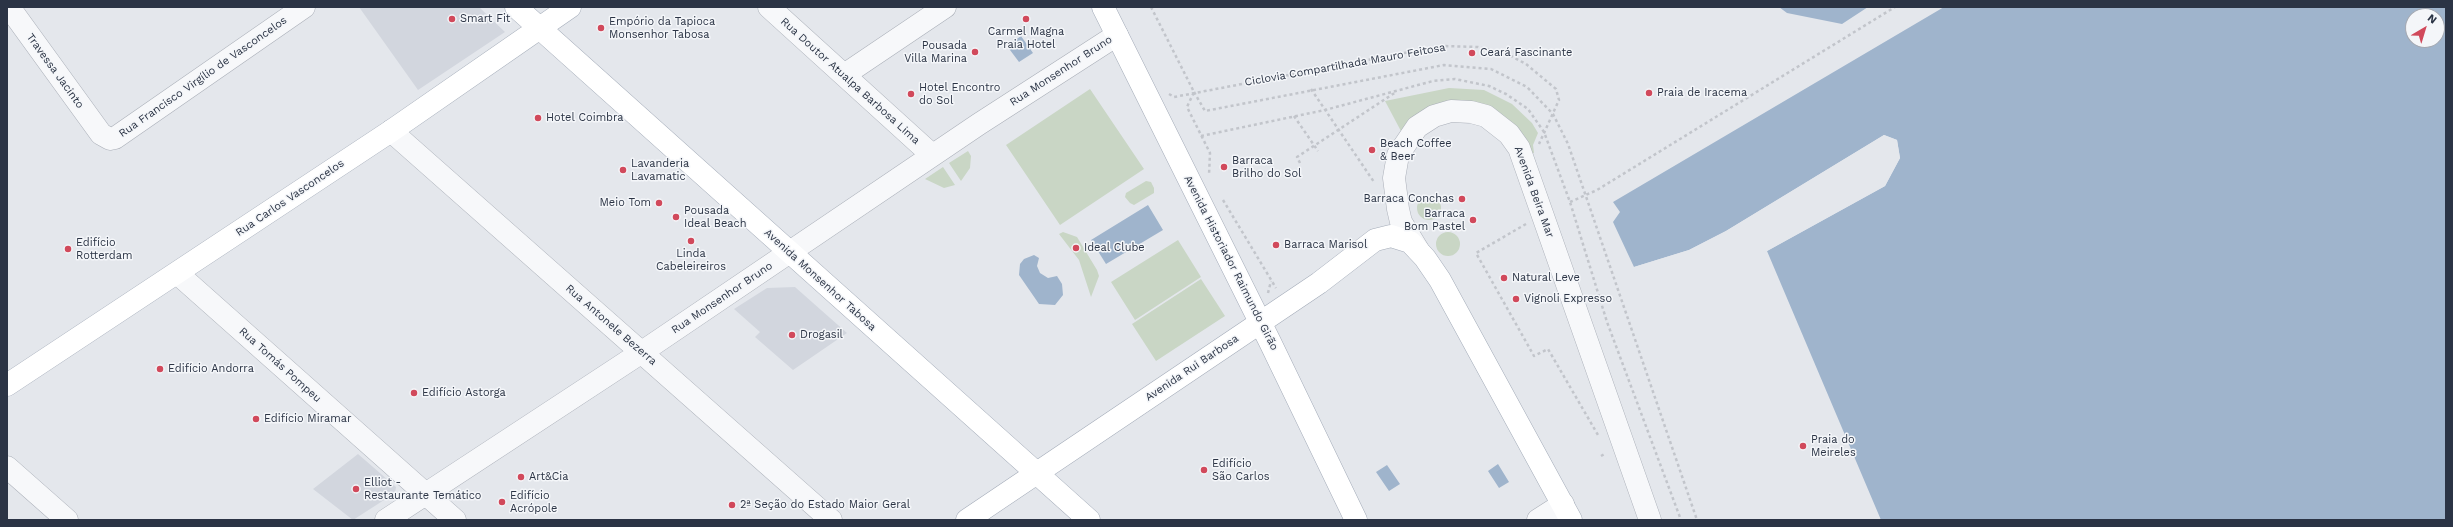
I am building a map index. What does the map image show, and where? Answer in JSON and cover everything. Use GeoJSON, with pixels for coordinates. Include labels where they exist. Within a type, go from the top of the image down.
{"type":"FeatureCollection","features":[{"type":"Feature","properties":{"kind":"main road","name":"Avenida Monsenhor Tabosa"},"geometry":{"type":"LineString","coordinates":[[516,7],[1089,520]]}},
{"type":"Feature","properties":{"kind":"main road","name":"Rua Carlos Vasconcelos"},"geometry":{"type":"LineString","coordinates":[[7,385],[178,274],[391,131],[570,7]]}},
{"type":"Feature","properties":{"kind":"main road","name":"Avenida Historiador Raimundo Girão"},"geometry":{"type":"LineString","coordinates":[[1103,7],[1260,322],[1356,520]]}},
{"type":"Feature","properties":{"kind":"main road","name":"Avenida Rui Barbosa"},"geometry":{"type":"LineString","coordinates":[[967,520],[1319,283],[1375,240],[1384,237],[1398,237],[1410,242],[1418,250]]}},
{"type":"Feature","properties":{"kind":"main road","name":"Avenida Beira Mar"},"geometry":{"type":"LineString","coordinates":[[1418,250],[1440,280],[1567,512]]}},
{"type":"Feature","properties":{"kind":"street","name":"Travessa Jacinto"},"geometry":{"type":"LineString","coordinates":[[9,7],[101,134]]}},
{"type":"Feature","properties":{"kind":"street","name":"Rua Francisco Virgílio de Vasconcelos"},"geometry":{"type":"LineString","coordinates":[[101,134],[110,139],[115,138],[304,7]]}},
{"type":"Feature","properties":{"kind":"street","name":"Rua Doutor Atualpa Barbosa Lima"},"geometry":{"type":"LineString","coordinates":[[769,7],[932,156]]}},
{"type":"Feature","properties":{"kind":"street"},"geometry":{"type":"LineString","coordinates":[[844,75],[945,7]]}},
{"type":"Feature","properties":{"kind":"street","name":"Rua Monsenhor Bruno"},"geometry":{"type":"LineString","coordinates":[[386,520],[642,352],[932,156],[1117,35]]}},
{"type":"Feature","properties":{"kind":"street","name":"Avenida Beira Mar"},"geometry":{"type":"LineString","coordinates":[[1418,250],[1401,222],[1396,203],[1394,178],[1398,155],[1417,127],[1434,116],[1451,111],[1471,112],[1486,116],[1510,134],[1519,148],[1650,520]]}},
{"type":"Feature","properties":{"kind":"street","name":"Rua Antonele Bezerra"},"geometry":{"type":"LineString","coordinates":[[391,131],[831,520]]}},
{"type":"Feature","properties":{"kind":"street","name":"Rua Tomás Pompeu"},"geometry":{"type":"LineString","coordinates":[[178,274],[455,520]]}},
{"type":"Feature","properties":{"kind":"street"},"geometry":{"type":"LineString","coordinates":[[7,467],[67,520]]}},
{"type":"Feature","properties":{"kind":"street"},"geometry":{"type":"LineString","coordinates":[[1538,520],[1567,512]]}},
{"type":"Feature","properties":{"kind":"path"},"geometry":{"type":"LineString","coordinates":[[1150,7],[1205,111],[1311,89],[1444,65],[1459,64],[1491,69],[1527,87],[1553,114],[1562,129],[1697,520]]}},
{"type":"Feature","properties":{"kind":"path"},"geometry":{"type":"LineString","coordinates":[[1570,202],[1585,195],[1895,7]]}},
{"type":"Feature","properties":{"kind":"path","name":"Ciclovia Compartilhada Mauro Feitosa"},"geometry":{"type":"LineString","coordinates":[[1194,92],[1435,47],[1478,47],[1511,56],[1542,76],[1558,94],[1560,100],[1541,139]]}},
{"type":"Feature","properties":{"kind":"path"},"geometry":{"type":"LineString","coordinates":[[1201,136],[1325,110],[1433,81],[1455,79],[1489,86],[1506,94],[1528,109],[1544,132],[1570,202],[1608,322],[1681,520]]}},
{"type":"Feature","properties":{"kind":"path"},"geometry":{"type":"LineString","coordinates":[[1311,89],[1376,186]]}},
{"type":"Feature","properties":{"kind":"path"},"geometry":{"type":"LineString","coordinates":[[1300,163],[1296,157],[1398,91]]}},
{"type":"Feature","properties":{"kind":"path"},"geometry":{"type":"LineString","coordinates":[[1167,92],[1174,97],[1194,92]]}},
{"type":"Feature","properties":{"kind":"path"},"geometry":{"type":"LineString","coordinates":[[1194,92],[1186,108],[1210,153],[1209,176],[1213,182]]}},
{"type":"Feature","properties":{"kind":"path"},"geometry":{"type":"LineString","coordinates":[[1294,116],[1318,151]]}},
{"type":"Feature","properties":{"kind":"path"},"geometry":{"type":"LineString","coordinates":[[1220,196],[1277,289],[1283,285]]}},
{"type":"Feature","properties":{"kind":"path"},"geometry":{"type":"LineString","coordinates":[[1528,222],[1476,253],[1534,356],[1548,349],[1601,440]]}},
{"type":"Feature","properties":{"kind":"path"},"geometry":{"type":"LineString","coordinates":[[1262,277],[1267,274]]}},
{"type":"Feature","properties":{"kind":"path"},"geometry":{"type":"LineString","coordinates":[[1266,299],[1271,280]]}},
{"type":"Feature","properties":{"kind":"path"},"geometry":{"type":"LineString","coordinates":[[1604,446],[1608,452]]}},
{"type":"Feature","properties":{"kind":"shaded area"},"geometry":{"type":"Polygon","coordinates":[[[359,7],[479,7],[505,32],[418,90],[359,7]]]}},
{"type":"Feature","properties":{"kind":"shaded area"},"geometry":{"type":"Polygon","coordinates":[[[795,287],[847,333],[793,370],[755,337],[760,332],[734,309],[767,288],[795,287]]]}},
{"type":"Feature","properties":{"kind":"shaded area"},"geometry":{"type":"Polygon","coordinates":[[[358,454],[396,487],[395,493],[353,520],[313,489],[358,454]]]}},
{"type":"Feature","properties":{"kind":"green space"},"geometry":{"type":"Polygon","coordinates":[[[1449,88],[1484,90],[1512,104],[1532,123],[1538,133],[1533,145],[1534,153],[1529,155],[1490,110],[1402,133],[1385,101],[1449,88]]]}},
{"type":"Feature","properties":{"kind":"green space"},"geometry":{"type":"Polygon","coordinates":[[[1090,89],[1144,169],[1060,225],[1006,145],[1090,89]]]}},
{"type":"Feature","properties":{"kind":"green space"},"geometry":{"type":"Polygon","coordinates":[[[968,151],[971,156],[970,168],[961,181],[949,163],[968,151]]]}},
{"type":"Feature","properties":{"kind":"green space"},"geometry":{"type":"Polygon","coordinates":[[[943,167],[955,185],[944,188],[925,179],[943,167]]]}},
{"type":"Feature","properties":{"kind":"green space"},"geometry":{"type":"Polygon","coordinates":[[[1146,181],[1151,182],[1154,188],[1154,193],[1134,205],[1130,203],[1125,197],[1126,193],[1146,181]]]}},
{"type":"Feature","properties":{"kind":"green space"},"geometry":{"type":"Polygon","coordinates":[[[1429,196],[1438,199],[1441,208],[1438,217],[1429,220],[1420,217],[1417,208],[1420,199],[1429,196]]]}},
{"type":"Feature","properties":{"kind":"green space"},"geometry":{"type":"Polygon","coordinates":[[[1063,232],[1077,237],[1097,270],[1099,276],[1091,297],[1079,260],[1059,234],[1063,232]]]}},
{"type":"Feature","properties":{"kind":"green space"},"geometry":{"type":"Polygon","coordinates":[[[1448,232],[1457,235],[1460,244],[1457,253],[1448,256],[1439,253],[1436,244],[1439,235],[1448,232]]]}},
{"type":"Feature","properties":{"kind":"green space"},"geometry":{"type":"Polygon","coordinates":[[[1178,240],[1201,277],[1135,320],[1111,282],[1178,240]]]}},
{"type":"Feature","properties":{"kind":"green space"},"geometry":{"type":"Polygon","coordinates":[[[1201,279],[1225,316],[1156,361],[1132,324],[1201,279]]]}},
{"type":"Feature","properties":{"kind":"water"},"geometry":{"type":"Polygon","coordinates":[[[1779,7],[1868,7],[1842,24],[1787,13],[1779,7]]]}},
{"type":"Feature","properties":{"kind":"water"},"geometry":{"type":"Polygon","coordinates":[[[1944,7],[2446,7],[2446,520],[1881,520],[1767,251],[1885,186],[1900,158],[1897,140],[1884,135],[1726,231],[1689,250],[1634,267],[1613,222],[1620,212],[1613,202],[1944,7]]]}},
{"type":"Feature","properties":{"kind":"water"},"geometry":{"type":"Polygon","coordinates":[[[1021,36],[1033,53],[1019,62],[1007,46],[1021,36]]]}},
{"type":"Feature","properties":{"kind":"water"},"geometry":{"type":"Polygon","coordinates":[[[1148,205],[1163,230],[1106,264],[1091,240],[1148,205]]]}},
{"type":"Feature","properties":{"kind":"water"},"geometry":{"type":"Polygon","coordinates":[[[1034,255],[1039,258],[1037,266],[1040,273],[1048,278],[1057,276],[1062,284],[1063,295],[1055,305],[1039,304],[1019,275],[1020,264],[1024,259],[1034,255]]]}},
{"type":"Feature","properties":{"kind":"water"},"geometry":{"type":"Polygon","coordinates":[[[1498,464],[1509,482],[1499,488],[1488,471],[1498,464]]]}},
{"type":"Feature","properties":{"kind":"water"},"geometry":{"type":"Polygon","coordinates":[[[1387,465],[1400,484],[1389,491],[1376,472],[1387,465]]]}},
{"type":"Feature","properties":{"kind":"pier"},"geometry":{"type":"Polygon","coordinates":[[[1884,135],[1897,140],[1900,158],[1885,186],[1767,251],[1765,250],[1883,185],[1898,158],[1895,142],[1884,137],[1727,232],[1690,252],[1635,269],[1634,267],[1689,250],[1726,231],[1884,135]]]}},
{"type":"Feature","properties":{"kind":"place","name":"Smart Fit"},"geometry":{"type":"Point","coordinates":[452,19]}},
{"type":"Feature","properties":{"kind":"place","name":"Carmel Magna Praia Hotel"},"geometry":{"type":"Point","coordinates":[1026,19]}},
{"type":"Feature","properties":{"kind":"place","name":"Empório da Tapioca Monsenhor Tabosa"},"geometry":{"type":"Point","coordinates":[601,28]}},
{"type":"Feature","properties":{"kind":"place","name":"Pousada Villa Marina"},"geometry":{"type":"Point","coordinates":[975,52]}},
{"type":"Feature","properties":{"kind":"place","name":"Ceará Fascinante"},"geometry":{"type":"Point","coordinates":[1472,53]}},
{"type":"Feature","properties":{"kind":"place","name":"Praia de Iracema"},"geometry":{"type":"Point","coordinates":[1649,93]}},
{"type":"Feature","properties":{"kind":"place","name":"Hotel Encontro do Sol"},"geometry":{"type":"Point","coordinates":[911,94]}},
{"type":"Feature","properties":{"kind":"place","name":"Hotel Coimbra"},"geometry":{"type":"Point","coordinates":[538,118]}},
{"type":"Feature","properties":{"kind":"place","name":"Beach Coffee & Beer"},"geometry":{"type":"Point","coordinates":[1372,150]}},
{"type":"Feature","properties":{"kind":"place","name":"Barraca Brilho do Sol"},"geometry":{"type":"Point","coordinates":[1224,167]}},
{"type":"Feature","properties":{"kind":"place","name":"Lavanderia Lavamatic"},"geometry":{"type":"Point","coordinates":[623,170]}},
{"type":"Feature","properties":{"kind":"place","name":"Barraca Conchas"},"geometry":{"type":"Point","coordinates":[1462,199]}},
{"type":"Feature","properties":{"kind":"place","name":"Meio Tom"},"geometry":{"type":"Point","coordinates":[659,203]}},
{"type":"Feature","properties":{"kind":"place","name":"Pousada Ideal Beach"},"geometry":{"type":"Point","coordinates":[676,217]}},
{"type":"Feature","properties":{"kind":"place","name":"Barraca Bom Pastel"},"geometry":{"type":"Point","coordinates":[1473,220]}},
{"type":"Feature","properties":{"kind":"place","name":"Linda Cabeleireiros"},"geometry":{"type":"Point","coordinates":[691,241]}},
{"type":"Feature","properties":{"kind":"place","name":"Barraca Marisol"},"geometry":{"type":"Point","coordinates":[1276,245]}},
{"type":"Feature","properties":{"kind":"place","name":"Ideal Clube"},"geometry":{"type":"Point","coordinates":[1076,248]}},
{"type":"Feature","properties":{"kind":"place","name":"Edifício Rotterdam"},"geometry":{"type":"Point","coordinates":[68,249]}},
{"type":"Feature","properties":{"kind":"place","name":"Natural Leve"},"geometry":{"type":"Point","coordinates":[1504,278]}},
{"type":"Feature","properties":{"kind":"place","name":"Vignoli Expresso"},"geometry":{"type":"Point","coordinates":[1516,299]}},
{"type":"Feature","properties":{"kind":"place","name":"Drogasil"},"geometry":{"type":"Point","coordinates":[792,335]}},
{"type":"Feature","properties":{"kind":"place","name":"Edifício Andorra"},"geometry":{"type":"Point","coordinates":[160,369]}},
{"type":"Feature","properties":{"kind":"place","name":"Edifício Astorga"},"geometry":{"type":"Point","coordinates":[414,393]}},
{"type":"Feature","properties":{"kind":"place","name":"Edifício Miramar"},"geometry":{"type":"Point","coordinates":[256,419]}},
{"type":"Feature","properties":{"kind":"place","name":"Praia do Meireles"},"geometry":{"type":"Point","coordinates":[1803,446]}},
{"type":"Feature","properties":{"kind":"place","name":"Edifício São Carlos"},"geometry":{"type":"Point","coordinates":[1204,470]}},
{"type":"Feature","properties":{"kind":"place","name":"Art&Cia"},"geometry":{"type":"Point","coordinates":[521,477]}},
{"type":"Feature","properties":{"kind":"place","name":"Elliot - Restaurante Temático"},"geometry":{"type":"Point","coordinates":[356,489]}},
{"type":"Feature","properties":{"kind":"place","name":"Edifício Acrópole"},"geometry":{"type":"Point","coordinates":[502,502]}},
{"type":"Feature","properties":{"kind":"place","name":"2ª Seção do Estado Maior Geral"},"geometry":{"type":"Point","coordinates":[732,505]}}]}
